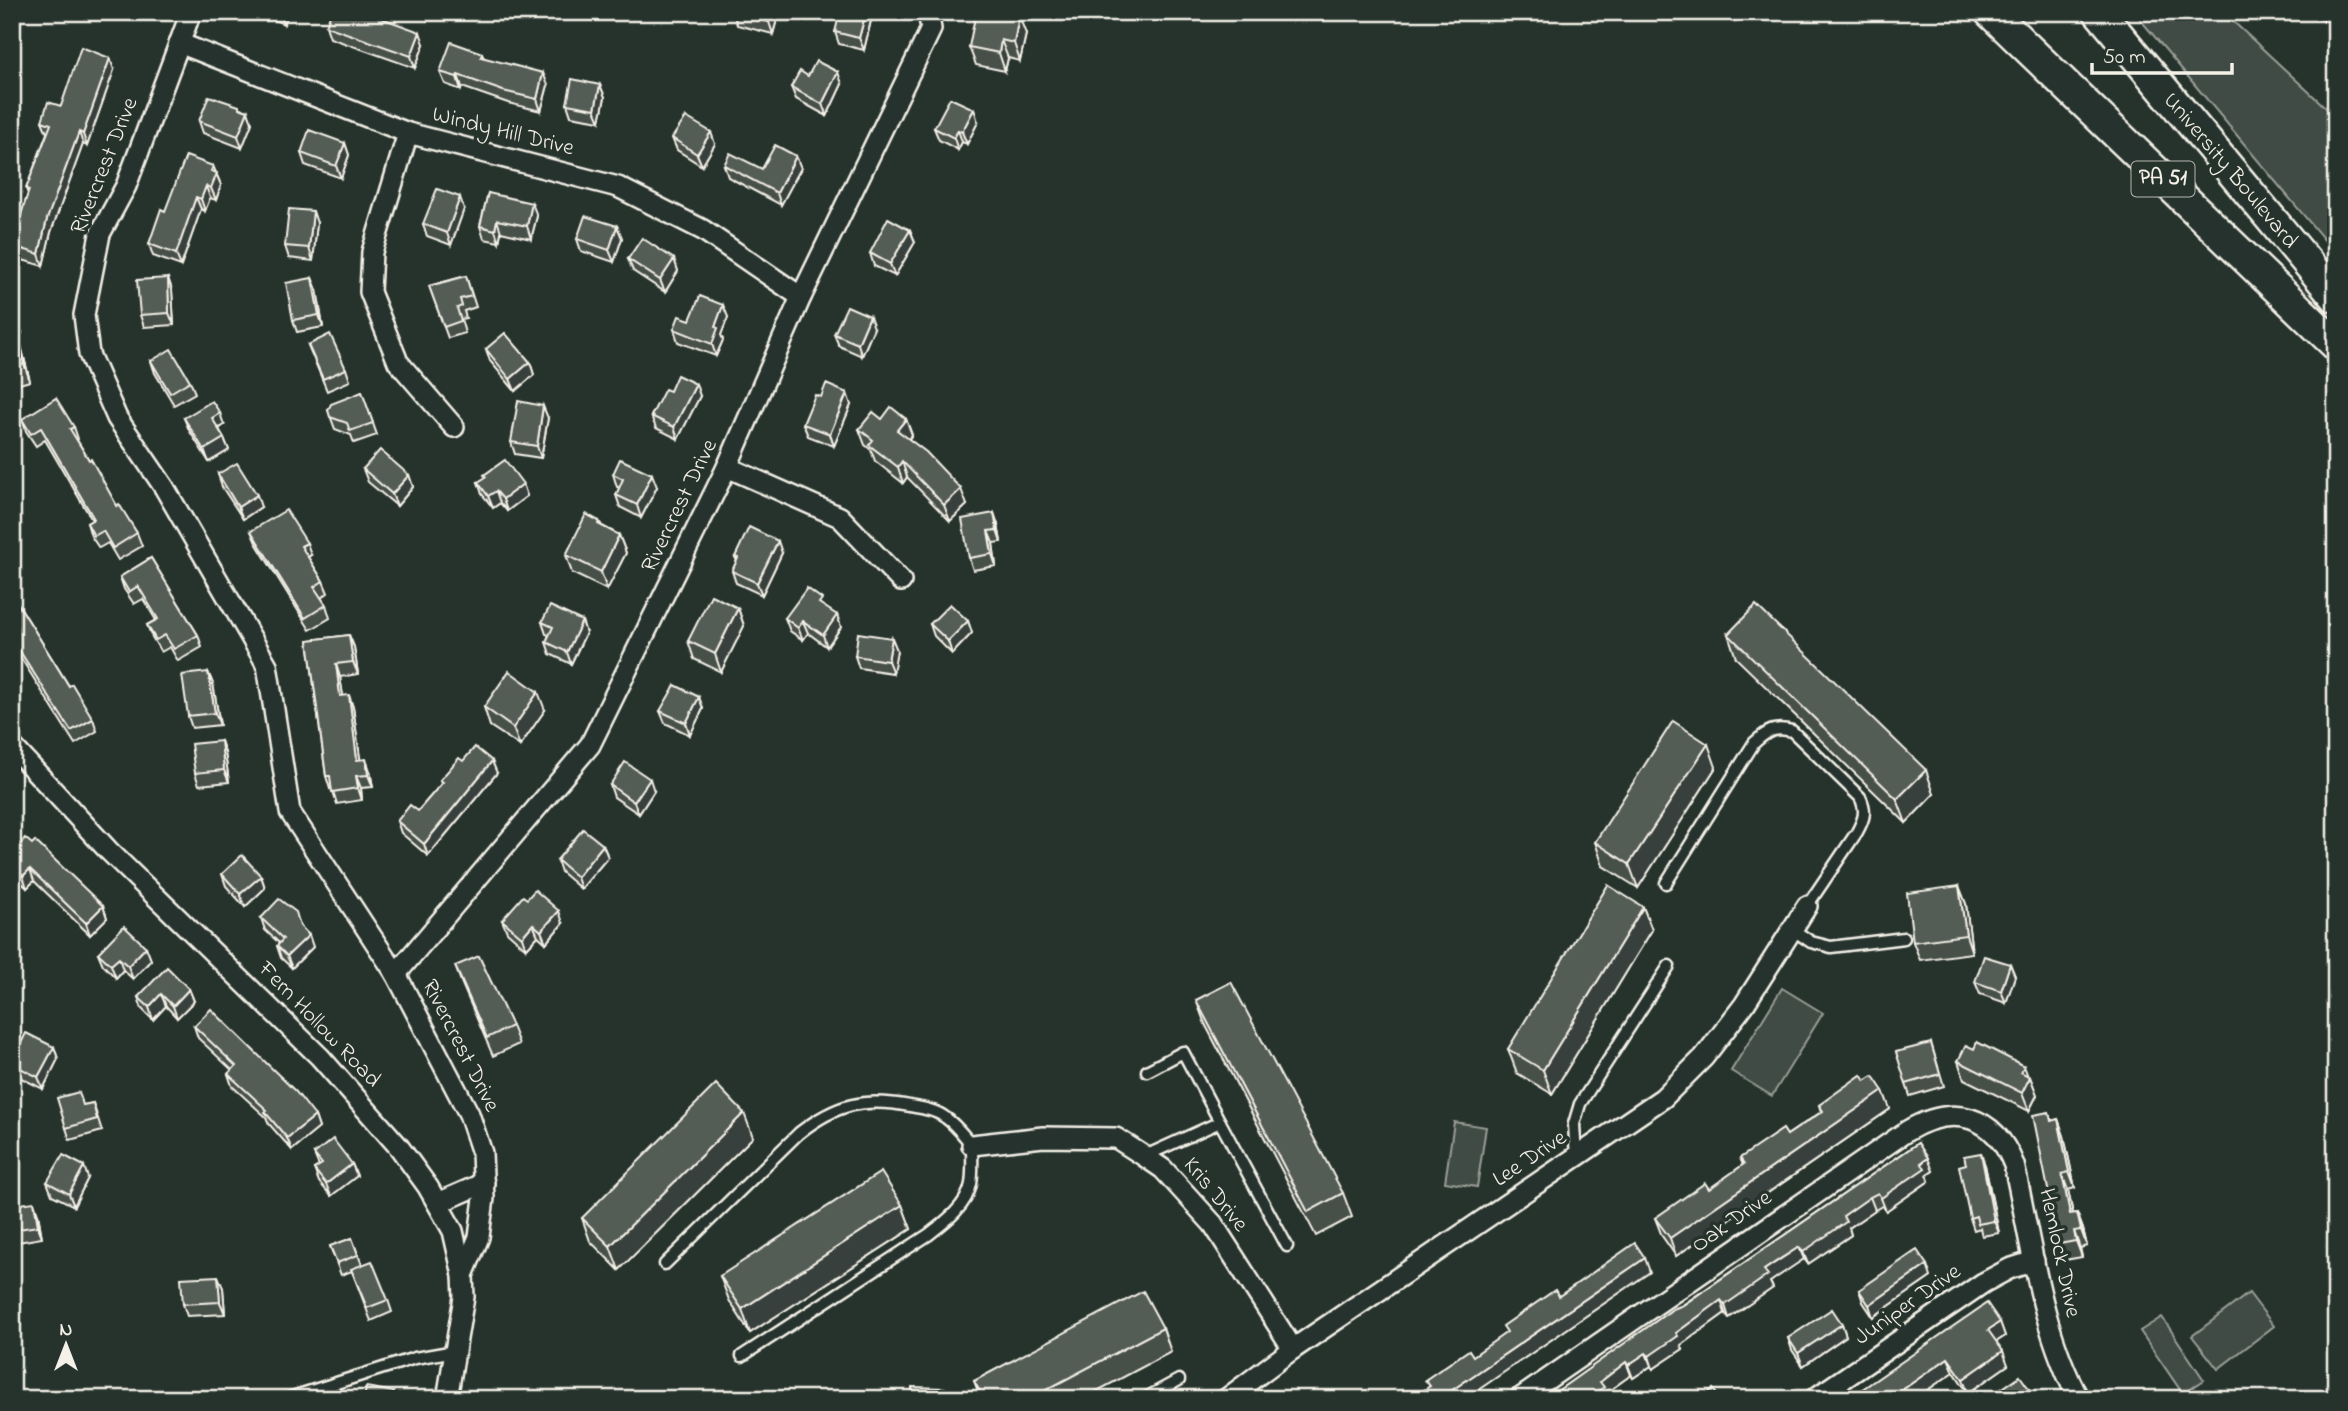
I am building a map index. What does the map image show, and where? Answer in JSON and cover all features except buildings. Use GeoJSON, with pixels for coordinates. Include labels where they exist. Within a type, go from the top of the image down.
{"type":"FeatureCollection","features":[{"type":"Feature","properties":{"kind":"main road","name":"University Boulevard"},"geometry":{"type":"LineString","coordinates":[[1990,12],[2336,345]]}},
{"type":"Feature","properties":{"kind":"main road"},"geometry":{"type":"LineString","coordinates":[[2017,12],[2336,317]]}},
{"type":"Feature","properties":{"kind":"main road","name":"University Boulevard"},"geometry":{"type":"LineString","coordinates":[[2099,12],[2336,297]]}},
{"type":"Feature","properties":{"kind":"street","name":"Rivercrest Drive"},"geometry":{"type":"LineString","coordinates":[[191,12],[127,186],[100,234],[84,315],[89,354],[117,418],[164,487],[267,665],[290,813],[396,974],[469,1114],[482,1153],[484,1183],[479,1237],[464,1275]]}},
{"type":"Feature","properties":{"kind":"street","name":"Rivercrest Drive"},"geometry":{"type":"LineString","coordinates":[[396,974],[590,745],[727,467],[800,297],[931,29],[928,12]]}},
{"type":"Feature","properties":{"kind":"street","name":"Windy Hill Drive"},"geometry":{"type":"LineString","coordinates":[[179,43],[408,133],[618,187],[703,230],[800,297]]}},
{"type":"Feature","properties":{"kind":"street"},"geometry":{"type":"LineString","coordinates":[[408,133],[372,252],[370,292],[398,362],[454,427]]}},
{"type":"Feature","properties":{"kind":"street"},"geometry":{"type":"LineString","coordinates":[[727,467],[840,517],[901,581]]}},
{"type":"Feature","properties":{"kind":"street","name":"Fern Hollow Road"},"geometry":{"type":"LineString","coordinates":[[13,749],[108,850],[320,1057],[399,1147],[438,1203],[453,1231],[464,1275],[464,1297],[447,1399]]}},
{"type":"Feature","properties":{"kind":"street","name":"Lee Drive"},"geometry":{"type":"LineString","coordinates":[[1226,1399],[1293,1349],[1663,1098],[1704,1057],[1744,1005],[1807,906]]}},
{"type":"Feature","properties":{"kind":"street","name":"Oak Drive"},"geometry":{"type":"LineString","coordinates":[[1519,1399],[1920,1123],[1945,1116],[1972,1119],[1983,1124]]}},
{"type":"Feature","properties":{"kind":"street","name":"Hemlock Drive"},"geometry":{"type":"LineString","coordinates":[[1983,1124],[2000,1138],[2014,1165],[2055,1346],[2079,1399]]}},
{"type":"Feature","properties":{"kind":"street","name":"Kris Drive"},"geometry":{"type":"LineString","coordinates":[[972,1145],[1043,1137],[1116,1138],[1163,1168],[1213,1224],[1293,1349]]}},
{"type":"Feature","properties":{"kind":"street"},"geometry":{"type":"LineString","coordinates":[[438,1203],[484,1183]]}},
{"type":"Feature","properties":{"kind":"street","name":"Juniper Drive"},"geometry":{"type":"LineString","coordinates":[[1814,1399],[1995,1275],[2034,1261]]}},
{"type":"Feature","properties":{"kind":"lane"},"geometry":{"type":"LineString","coordinates":[[1665,883],[1754,743],[1767,731],[1781,728],[1793,732],[1860,797],[1865,807],[1864,819],[1857,832],[1807,906]]}},
{"type":"Feature","properties":{"kind":"lane"},"geometry":{"type":"LineString","coordinates":[[1793,929],[1811,942],[1831,947],[1905,938]]}},
{"type":"Feature","properties":{"kind":"lane"},"geometry":{"type":"LineString","coordinates":[[1576,1158],[1574,1124],[1580,1104],[1669,966]]}},
{"type":"Feature","properties":{"kind":"lane"},"geometry":{"type":"LineString","coordinates":[[1147,1071],[1183,1052],[1287,1246]]}},
{"type":"Feature","properties":{"kind":"lane"},"geometry":{"type":"LineString","coordinates":[[665,1264],[799,1132],[822,1115],[850,1105],[887,1101],[924,1108],[944,1116],[972,1145],[971,1185],[965,1200],[948,1219],[928,1235],[741,1356]]}},
{"type":"Feature","properties":{"kind":"lane"},"geometry":{"type":"LineString","coordinates":[[1144,1156],[1220,1122]]}},
{"type":"Feature","properties":{"kind":"lane"},"geometry":{"type":"LineString","coordinates":[[286,1399],[415,1359],[456,1351]]}},
{"type":"Feature","properties":{"kind":"lane"},"geometry":{"type":"LineString","coordinates":[[1144,1399],[1180,1380]]}},
{"type":"Feature","properties":{"kind":"shaded area"},"geometry":{"type":"Polygon","coordinates":[[[2134,12],[2223,12],[2336,117],[2336,254],[2134,12]]]}},
{"type":"Feature","properties":{"kind":"shaded area"},"geometry":{"type":"Polygon","coordinates":[[[1782,988],[1823,1013],[1772,1096],[1731,1071],[1782,988]]]}},
{"type":"Feature","properties":{"kind":"shaded area"},"geometry":{"type":"Polygon","coordinates":[[[1454,1122],[1486,1127],[1477,1187],[1445,1182],[1454,1122]]]}},
{"type":"Feature","properties":{"kind":"shaded area"},"geometry":{"type":"Polygon","coordinates":[[[2249,1293],[2274,1326],[2218,1369],[2192,1336],[2249,1293]]]}},
{"type":"Feature","properties":{"kind":"shaded area"},"geometry":{"type":"Polygon","coordinates":[[[2162,1317],[2204,1380],[2183,1394],[2140,1331],[2162,1317]]]}},
{"type":"Feature","properties":{"kind":"railway"},"geometry":{"type":"LineString","coordinates":[[2316,12],[2336,31]]}}]}
